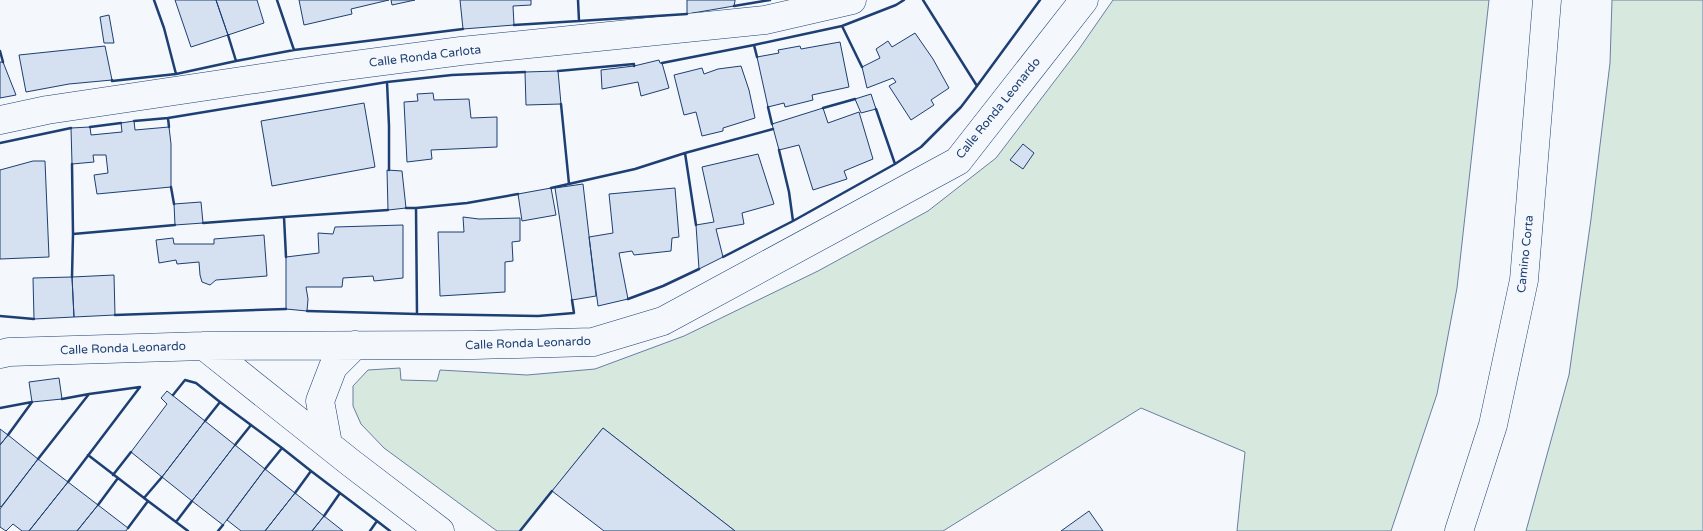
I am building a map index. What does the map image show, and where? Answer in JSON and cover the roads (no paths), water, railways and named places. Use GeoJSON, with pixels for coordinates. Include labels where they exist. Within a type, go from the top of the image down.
{"type":"FeatureCollection","features":[{"type":"Feature","properties":{"kind":"street","name":"Calle Ronda Carlota"},"geometry":{"type":"LineString","coordinates":[[0,120],[47,110],[411,57],[765,20],[852,0]]}},
{"type":"Feature","properties":{"kind":"street","name":"Calle Ronda Leonardo"},"geometry":{"type":"LineString","coordinates":[[3,352],[204,346],[475,346],[593,342],[663,321],[958,161],[1084,0]]}},
{"type":"Feature","properties":{"kind":"street","name":"Camino Corta"},"geometry":{"type":"LineString","coordinates":[[1459,531],[1493,425],[1524,280],[1548,0]]}},
{"type":"Feature","properties":{"kind":"street"},"geometry":{"type":"LineString","coordinates":[[328,444],[320,401],[333,367],[355,345]]}},
{"type":"Feature","properties":{"kind":"street"},"geometry":{"type":"LineString","coordinates":[[204,346],[440,531]]}}]}
